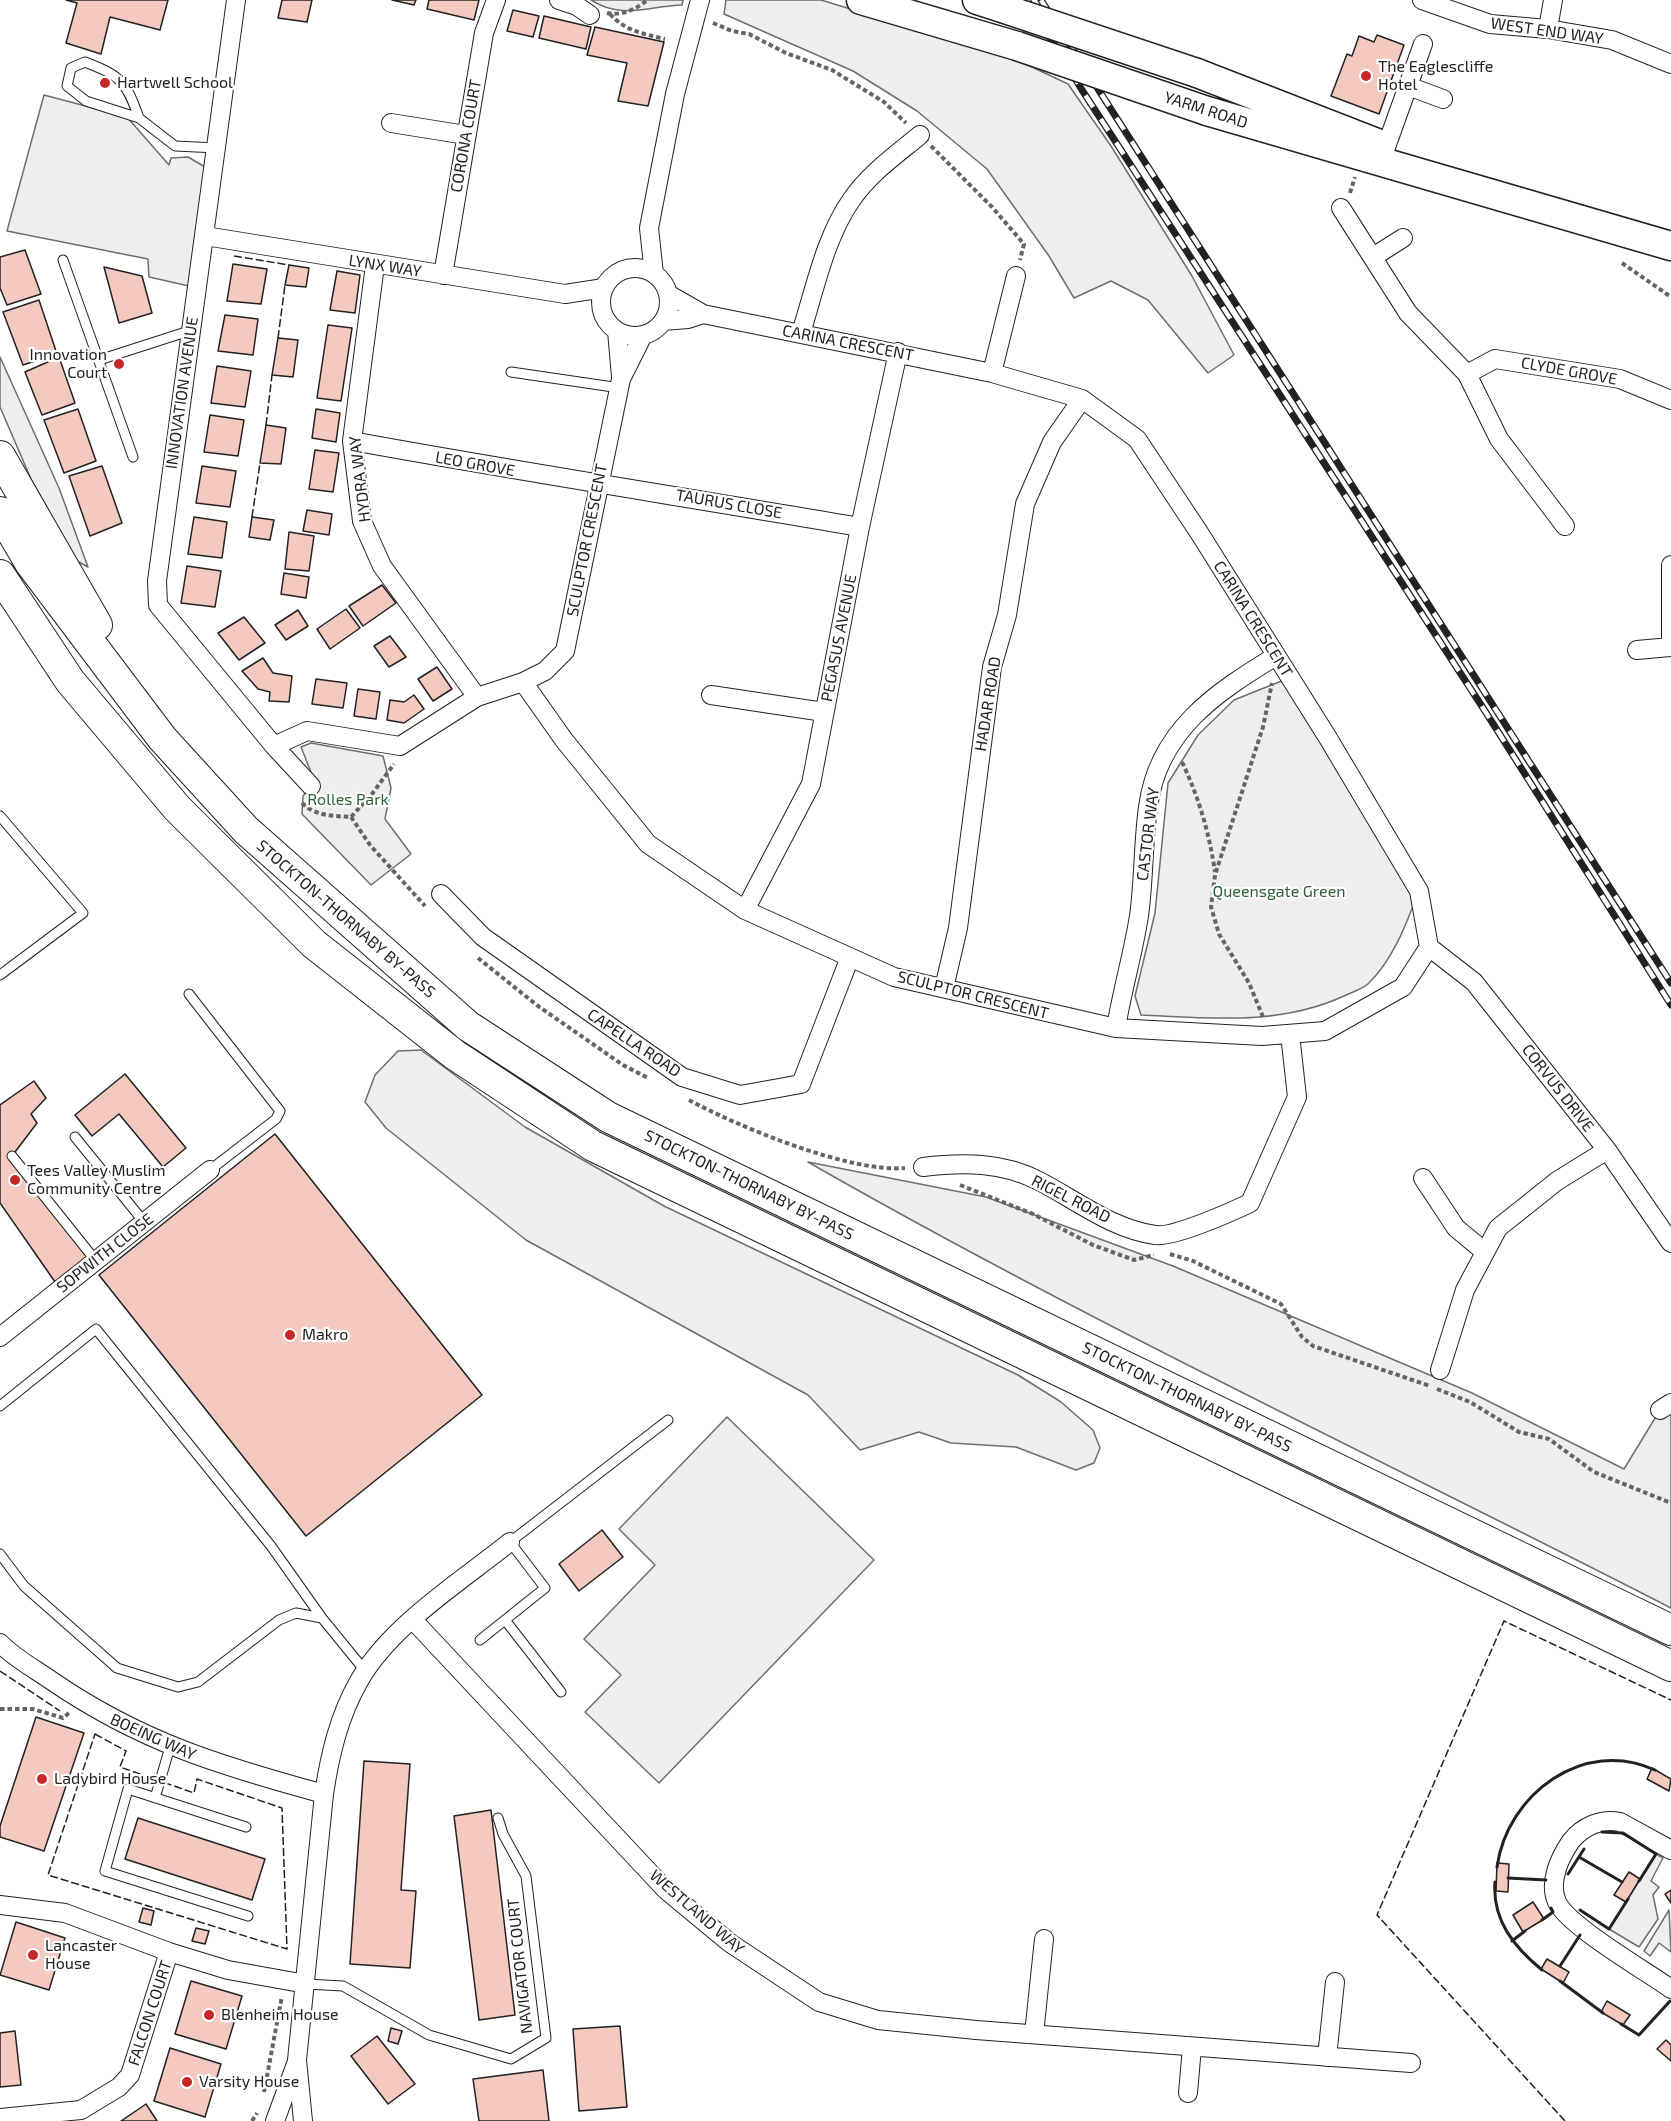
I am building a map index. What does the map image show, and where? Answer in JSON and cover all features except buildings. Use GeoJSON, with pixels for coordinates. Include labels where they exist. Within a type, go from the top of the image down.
{"type":"FeatureCollection","features":[{"type":"Feature","properties":{"kind":"highway"},"geometry":{"type":"LineString","coordinates":[[0,456],[162,738]]}},
{"type":"Feature","properties":{"kind":"highway","name":"STOCKTON-THORNABY BY-PASS"},"geometry":{"type":"LineString","coordinates":[[0,512],[30,562],[162,738],[246,830],[468,1026],[608,1117],[1671,1630]]}},
{"type":"Feature","properties":{"kind":"highway","name":"STOCKTON-THORNABY BY-PASS"},"geometry":{"type":"LineString","coordinates":[[0,575],[70,681],[177,808],[314,944],[455,1055],[593,1146],[1671,1666]]}},
{"type":"Feature","properties":{"kind":"highway"},"geometry":{"type":"LineString","coordinates":[[0,609],[70,681]]}},
{"type":"Feature","properties":{"kind":"main road","name":"YARM ROAD"},"geometry":{"type":"LineString","coordinates":[[861,0],[1017,46],[1207,111],[1671,246]]}},
{"type":"Feature","properties":{"kind":"main road","name":"YARM ROAD"},"geometry":{"type":"LineString","coordinates":[[989,4],[1197,74],[1375,159]]}},
{"type":"Feature","properties":{"kind":"street","name":"INNOVATION AVENUE"},"geometry":{"type":"LineString","coordinates":[[236,0],[205,236],[189,331],[157,581],[158,605],[274,746],[311,786]]}},
{"type":"Feature","properties":{"kind":"street","name":"CORONA COURT"},"geometry":{"type":"LineString","coordinates":[[443,275],[484,33],[496,0]]}},
{"type":"Feature","properties":{"kind":"street"},"geometry":{"type":"LineString","coordinates":[[559,0],[576,6],[590,15]]}},
{"type":"Feature","properties":{"kind":"street"},"geometry":{"type":"LineString","coordinates":[[654,274],[639,268],[630,268],[614,275],[604,288],[601,304],[603,312],[618,331],[634,336],[643,335],[663,321],[667,312],[668,294],[654,274],[649,228],[675,94],[699,0]]}},
{"type":"Feature","properties":{"kind":"street","name":"WEST END WAY"},"geometry":{"type":"LineString","coordinates":[[1422,0],[1490,24],[1548,28],[1612,40],[1671,64]]}},
{"type":"Feature","properties":{"kind":"street"},"geometry":{"type":"LineString","coordinates":[[1548,28],[1553,0]]}},
{"type":"Feature","properties":{"kind":"street"},"geometry":{"type":"LineString","coordinates":[[1375,159],[1408,86],[1423,44]]}},
{"type":"Feature","properties":{"kind":"street"},"geometry":{"type":"LineString","coordinates":[[1408,86],[1443,99]]}},
{"type":"Feature","properties":{"kind":"street"},"geometry":{"type":"LineString","coordinates":[[392,123],[466,135]]}},
{"type":"Feature","properties":{"kind":"street"},"geometry":{"type":"LineString","coordinates":[[801,333],[832,237],[851,199],[878,168],[920,135]]}},
{"type":"Feature","properties":{"kind":"street"},"geometry":{"type":"LineString","coordinates":[[1345,203],[1373,257],[1408,313],[1467,374],[1499,439],[1565,526]]}},
{"type":"Feature","properties":{"kind":"street"},"geometry":{"type":"LineString","coordinates":[[630,268],[640,239],[649,228]]}},
{"type":"Feature","properties":{"kind":"street","name":"LYNX WAY"},"geometry":{"type":"LineString","coordinates":[[205,236],[565,294],[603,312]]}},
{"type":"Feature","properties":{"kind":"street"},"geometry":{"type":"LineString","coordinates":[[1373,257],[1403,238]]}},
{"type":"Feature","properties":{"kind":"street","name":"HYDRA WAY"},"geometry":{"type":"LineString","coordinates":[[375,265],[352,441],[362,521],[382,566],[477,697]]}},
{"type":"Feature","properties":{"kind":"street"},"geometry":{"type":"LineString","coordinates":[[992,372],[1016,276]]}},
{"type":"Feature","properties":{"kind":"street","name":"LYNX WAY"},"geometry":{"type":"LineString","coordinates":[[565,294],[604,288]]}},
{"type":"Feature","properties":{"kind":"street","name":"CARINA CRESCENT"},"geometry":{"type":"LineString","coordinates":[[668,294],[703,314],[992,372],[1082,399],[1137,439],[1200,534],[1328,738],[1419,891],[1430,947]]}},
{"type":"Feature","properties":{"kind":"street","name":"CARINA CRESCENT"},"geometry":{"type":"LineString","coordinates":[[663,321],[688,319],[703,314]]}},
{"type":"Feature","properties":{"kind":"street","name":"SCULPTOR CRESCENT"},"geometry":{"type":"LineString","coordinates":[[618,331],[620,383]]}},
{"type":"Feature","properties":{"kind":"street","name":"SCULPTOR CRESCENT"},"geometry":{"type":"LineString","coordinates":[[477,697],[523,682],[545,671],[565,651],[620,383],[643,335]]}},
{"type":"Feature","properties":{"kind":"street","name":"PEGASUS AVENUE"},"geometry":{"type":"LineString","coordinates":[[745,910],[811,784],[860,527],[898,352]]}},
{"type":"Feature","properties":{"kind":"street","name":"CLYDE GROVE"},"geometry":{"type":"LineString","coordinates":[[1467,374],[1496,358],[1620,379],[1671,400]]}},
{"type":"Feature","properties":{"kind":"street","name":"HADAR ROAD"},"geometry":{"type":"LineString","coordinates":[[944,988],[958,928],[992,667],[1007,615],[1025,504],[1052,442],[1082,399]]}},
{"type":"Feature","properties":{"kind":"street","name":"LEO GROVE"},"geometry":{"type":"LineString","coordinates":[[352,441],[507,470],[598,482]]}},
{"type":"Feature","properties":{"kind":"street","name":"TAURUS CLOSE"},"geometry":{"type":"LineString","coordinates":[[598,482],[860,527]]}},
{"type":"Feature","properties":{"kind":"street"},"geometry":{"type":"LineString","coordinates":[[1637,650],[1671,645],[1671,565]]}},
{"type":"Feature","properties":{"kind":"street","name":"CASTOR WAY"},"geometry":{"type":"LineString","coordinates":[[1116,1028],[1138,917],[1148,805],[1160,759],[1193,715],[1231,683],[1276,656]]}},
{"type":"Feature","properties":{"kind":"street","name":"SCULPTOR CRESCENT"},"geometry":{"type":"LineString","coordinates":[[523,682],[564,740],[648,844],[745,910],[894,976],[1116,1028],[1262,1036],[1325,1031],[1403,987],[1430,947]]}},
{"type":"Feature","properties":{"kind":"street"},"geometry":{"type":"LineString","coordinates":[[711,695],[825,712]]}},
{"type":"Feature","properties":{"kind":"street"},"geometry":{"type":"LineString","coordinates":[[274,746],[307,731],[400,746],[477,697]]}},
{"type":"Feature","properties":{"kind":"street","name":"CAPELLA ROAD"},"geometry":{"type":"LineString","coordinates":[[441,894],[491,944],[682,1077],[740,1095],[801,1084],[850,957]]}},
{"type":"Feature","properties":{"kind":"street","name":"CORVUS DRIVE"},"geometry":{"type":"LineString","coordinates":[[1430,947],[1474,982],[1607,1150],[1671,1243]]}},
{"type":"Feature","properties":{"kind":"street","name":"RIGEL ROAD"},"geometry":{"type":"LineString","coordinates":[[923,1167],[980,1163],[1037,1180],[1103,1218],[1156,1236],[1207,1222],[1250,1203],[1297,1097],[1290,1034]]}},
{"type":"Feature","properties":{"kind":"street"},"geometry":{"type":"LineString","coordinates":[[1440,1371],[1465,1290],[1498,1228],[1557,1181],[1607,1150]]}},
{"type":"Feature","properties":{"kind":"street","name":"SOPWITH CLOSE"},"geometry":{"type":"LineString","coordinates":[[0,1337],[210,1170]]}},
{"type":"Feature","properties":{"kind":"street"},"geometry":{"type":"LineString","coordinates":[[1424,1178],[1456,1228],[1485,1252]]}},
{"type":"Feature","properties":{"kind":"street"},"geometry":{"type":"LineString","coordinates":[[303,2121],[297,2060],[324,1794],[329,1757],[340,1722],[366,1672],[388,1643],[510,1542]]}},
{"type":"Feature","properties":{"kind":"street","name":"WESTLAND WAY"},"geometry":{"type":"LineString","coordinates":[[413,1620],[666,1890],[730,1943],[819,2002],[878,2020],[1411,2063]]}},
{"type":"Feature","properties":{"kind":"street","name":"BOEING WAY"},"geometry":{"type":"LineString","coordinates":[[0,1643],[104,1715],[170,1747],[236,1770],[324,1794]]}},
{"type":"Feature","properties":{"kind":"street"},"geometry":{"type":"LineString","coordinates":[[1671,1850],[1620,1822],[1602,1821],[1581,1830],[1565,1851],[1558,1865],[1555,1893],[1557,1903],[1575,1922],[1671,1989]]}},
{"type":"Feature","properties":{"kind":"street","name":"FALCON COURT"},"geometry":{"type":"LineString","coordinates":[[0,1905],[65,1913],[169,1952],[228,1970],[306,1984]]}},
{"type":"Feature","properties":{"kind":"street"},"geometry":{"type":"LineString","coordinates":[[1034,2034],[1044,1939]]}},
{"type":"Feature","properties":{"kind":"street","name":"FALCON COURT"},"geometry":{"type":"LineString","coordinates":[[0,2118],[81,2110],[119,2087],[130,2075],[169,1952]]}},
{"type":"Feature","properties":{"kind":"street"},"geometry":{"type":"LineString","coordinates":[[1327,2057],[1335,1982]]}},
{"type":"Feature","properties":{"kind":"street"},"geometry":{"type":"LineString","coordinates":[[1188,2093],[1192,2047]]}},
{"type":"Feature","properties":{"kind":"street"},"geometry":{"type":"LineString","coordinates":[[275,2121],[297,2060]]}},
{"type":"Feature","properties":{"kind":"lane"},"geometry":{"type":"LineString","coordinates":[[139,118],[130,93],[114,73],[85,62],[71,68],[67,86],[86,101],[139,118],[175,146],[217,148]]}},
{"type":"Feature","properties":{"kind":"lane"},"geometry":{"type":"LineString","coordinates":[[63,260],[133,457]]}},
{"type":"Feature","properties":{"kind":"lane"},"geometry":{"type":"LineString","coordinates":[[99,360],[189,331]]}},
{"type":"Feature","properties":{"kind":"lane"},"geometry":{"type":"LineString","coordinates":[[511,372],[620,383]]}},
{"type":"Feature","properties":{"kind":"lane"},"geometry":{"type":"LineString","coordinates":[[0,816],[83,913],[0,975]]}},
{"type":"Feature","properties":{"kind":"lane"},"geometry":{"type":"LineString","coordinates":[[189,994],[280,1111],[276,1119],[210,1170]]}},
{"type":"Feature","properties":{"kind":"lane"},"geometry":{"type":"LineString","coordinates":[[75,1137],[144,1222]]}},
{"type":"Feature","properties":{"kind":"lane"},"geometry":{"type":"LineString","coordinates":[[12,1156],[96,1261]]}},
{"type":"Feature","properties":{"kind":"lane"},"geometry":{"type":"LineString","coordinates":[[0,1406],[96,1329],[271,1546],[322,1618],[366,1672]]}},
{"type":"Feature","properties":{"kind":"lane"},"geometry":{"type":"LineString","coordinates":[[480,1640],[545,1588],[510,1542],[669,1420]]}},
{"type":"Feature","properties":{"kind":"lane"},"geometry":{"type":"LineString","coordinates":[[0,1554],[24,1586],[117,1668],[178,1687],[198,1682],[279,1620],[296,1613],[322,1618]]}},
{"type":"Feature","properties":{"kind":"lane"},"geometry":{"type":"LineString","coordinates":[[505,1620],[561,1692]]}},
{"type":"Feature","properties":{"kind":"lane"},"geometry":{"type":"LineString","coordinates":[[155,1798],[170,1747]]}},
{"type":"Feature","properties":{"kind":"lane"},"geometry":{"type":"LineString","coordinates":[[246,1827],[128,1789],[105,1871],[248,1916]]}},
{"type":"Feature","properties":{"kind":"lane","name":"NAVIGATOR COURT"},"geometry":{"type":"LineString","coordinates":[[306,1984],[343,1986],[429,2035],[511,2059],[546,2038],[526,1876],[503,1834],[498,1818]]}},
{"type":"Feature","properties":{"kind":"path"},"geometry":{"type":"LineString","coordinates":[[610,14],[623,13],[640,6],[647,0]]}},
{"type":"Feature","properties":{"kind":"path"},"geometry":{"type":"LineString","coordinates":[[590,15],[601,10],[610,14],[618,23],[631,31],[665,39]]}},
{"type":"Feature","properties":{"kind":"path"},"geometry":{"type":"LineString","coordinates":[[709,21],[732,31],[749,34],[786,53],[832,70],[884,102],[992,207],[1024,244],[1016,276]]}},
{"type":"Feature","properties":{"kind":"path"},"geometry":{"type":"LineString","coordinates":[[1345,203],[1375,159]]}},
{"type":"Feature","properties":{"kind":"path"},"geometry":{"type":"LineString","coordinates":[[1622,263],[1671,297]]}},
{"type":"Feature","properties":{"kind":"path"},"geometry":{"type":"LineString","coordinates":[[1262,1036],[1263,1018],[1249,983],[1219,934],[1211,907],[1215,875],[1263,727],[1276,656]]}},
{"type":"Feature","properties":{"kind":"path"},"geometry":{"type":"LineString","coordinates":[[1171,745],[1181,761],[1203,812],[1209,831],[1215,875]]}},
{"type":"Feature","properties":{"kind":"path"},"geometry":{"type":"LineString","coordinates":[[311,786],[298,799],[308,809],[328,816],[351,817],[393,766],[400,746]]}},
{"type":"Feature","properties":{"kind":"path"},"geometry":{"type":"LineString","coordinates":[[829,1156],[889,1170],[923,1167],[986,1197],[1033,1214],[1094,1245],[1134,1260],[1165,1252],[1194,1261],[1281,1304],[1302,1337],[1313,1346],[1392,1372],[1470,1402],[1519,1432],[1549,1439],[1594,1472],[1671,1503]]}},
{"type":"Feature","properties":{"kind":"path"},"geometry":{"type":"LineString","coordinates":[[0,1709],[33,1708],[63,1718],[83,1702]]}},
{"type":"Feature","properties":{"kind":"path"},"geometry":{"type":"LineString","coordinates":[[264,2093],[285,1981]]}},
{"type":"Feature","properties":{"kind":"path"},"geometry":{"type":"LineString","coordinates":[[252,2121],[261,2104]]}},
{"type":"Feature","properties":{"kind":"green space"},"geometry":{"type":"Polygon","coordinates":[[[591,0],[683,0],[682,5],[625,11],[603,6],[591,0]]]}},
{"type":"Feature","properties":{"kind":"green space"},"geometry":{"type":"Polygon","coordinates":[[[726,0],[821,0],[1015,59],[1068,84],[1111,146],[1192,276],[1234,355],[1208,373],[1148,300],[1111,281],[1074,298],[1049,256],[987,169],[917,111],[853,71],[724,14],[726,0]]]}},
{"type":"Feature","properties":{"kind":"green space"},"geometry":{"type":"Polygon","coordinates":[[[44,95],[127,117],[169,165],[171,158],[188,157],[205,167],[189,286],[149,277],[148,259],[7,231],[44,95]]]}},
{"type":"Feature","properties":{"kind":"green space"},"geometry":{"type":"Polygon","coordinates":[[[0,357],[59,488],[88,567],[77,561],[31,479],[0,407],[0,357]]]}},
{"type":"Feature","properties":{"kind":"green space","name":"Queensgate Green"},"geometry":{"type":"Polygon","coordinates":[[[1289,678],[1419,891],[1404,928],[1386,963],[1369,983],[1319,1006],[1295,1012],[1244,1018],[1141,1015],[1135,996],[1155,913],[1168,783],[1198,735],[1234,700],[1289,678]]]}},
{"type":"Feature","properties":{"kind":"green space","name":"Rolles Park"},"geometry":{"type":"Polygon","coordinates":[[[311,743],[383,756],[391,788],[385,819],[411,854],[371,885],[302,814],[303,796],[311,786],[313,777],[301,747],[311,743]]]}},
{"type":"Feature","properties":{"kind":"green space"},"geometry":{"type":"Polygon","coordinates":[[[421,1050],[525,1127],[664,1206],[1018,1375],[1061,1402],[1093,1430],[1100,1448],[1094,1463],[1076,1470],[1016,1447],[951,1443],[919,1432],[860,1450],[808,1395],[526,1240],[386,1128],[365,1102],[375,1075],[398,1051],[421,1050]]]}},
{"type":"Feature","properties":{"kind":"green space"},"geometry":{"type":"Polygon","coordinates":[[[808,1162],[986,1197],[1173,1266],[1472,1393],[1624,1469],[1660,1410],[1671,1403],[1671,1608],[1129,1335],[1021,1279],[808,1162]]]}},
{"type":"Feature","properties":{"kind":"green space"},"geometry":{"type":"Polygon","coordinates":[[[727,1417],[874,1560],[659,1783],[585,1712],[621,1675],[584,1639],[655,1565],[619,1529],[727,1417]]]}},
{"type":"Feature","properties":{"kind":"green space"},"geometry":{"type":"Polygon","coordinates":[[[1656,1854],[1663,1858],[1651,1881],[1659,1887],[1653,1895],[1658,1919],[1639,1947],[1609,1929],[1656,1854]]]}},
{"type":"Feature","properties":{"kind":"green space"},"geometry":{"type":"Polygon","coordinates":[[[1669,1910],[1671,1952],[1659,1943],[1650,1956],[1644,1951],[1669,1910]]]}},
{"type":"Feature","properties":{"kind":"railway"},"geometry":{"type":"LineString","coordinates":[[1027,0],[1082,90],[1485,711],[1671,1005]]}},
{"type":"Feature","properties":{"kind":"railway"},"geometry":{"type":"LineString","coordinates":[[1041,0],[1671,983]]}},
{"type":"Feature","properties":{"kind":"fence"},"geometry":{"type":"LineString","coordinates":[[234,256],[289,265]]}},
{"type":"Feature","properties":{"kind":"fence"},"geometry":{"type":"LineString","coordinates":[[278,338],[285,285]]}},
{"type":"Feature","properties":{"kind":"fence"},"geometry":{"type":"LineString","coordinates":[[266,425],[272,375]]}},
{"type":"Feature","properties":{"kind":"fence"},"geometry":{"type":"LineString","coordinates":[[252,517],[260,463]]}},
{"type":"Feature","properties":{"kind":"fence"},"geometry":{"type":"LineString","coordinates":[[1565,2121],[1377,1915],[1504,1621],[1671,1700]]}},
{"type":"Feature","properties":{"kind":"fence"},"geometry":{"type":"LineString","coordinates":[[0,1671],[60,1711]]}},
{"type":"Feature","properties":{"kind":"fence"},"geometry":{"type":"LineString","coordinates":[[95,1734],[126,1751],[120,1767],[194,1793],[197,1779],[282,1808],[287,1949],[48,1875],[95,1734]]}},
{"type":"Feature","properties":{"kind":"wall"},"geometry":{"type":"LineString","coordinates":[[1497,1867],[1504,1841],[1516,1816],[1533,1796],[1553,1779],[1576,1767],[1602,1761],[1628,1762],[1655,1770]]}},
{"type":"Feature","properties":{"kind":"wall"},"geometry":{"type":"LineString","coordinates":[[1602,1832],[1623,1833],[1656,1854],[1639,1881]]}},
{"type":"Feature","properties":{"kind":"wall"},"geometry":{"type":"LineString","coordinates":[[1568,1874],[1584,1849]]}},
{"type":"Feature","properties":{"kind":"wall"},"geometry":{"type":"LineString","coordinates":[[1579,1857],[1622,1882]]}},
{"type":"Feature","properties":{"kind":"wall"},"geometry":{"type":"LineString","coordinates":[[1508,1878],[1546,1880]]}},
{"type":"Feature","properties":{"kind":"wall"},"geometry":{"type":"LineString","coordinates":[[1495,1882],[1497,1909],[1507,1932],[1522,1952],[1542,1970]]}},
{"type":"Feature","properties":{"kind":"wall"},"geometry":{"type":"LineString","coordinates":[[1580,1910],[1609,1929],[1628,1899]]}},
{"type":"Feature","properties":{"kind":"wall"},"geometry":{"type":"LineString","coordinates":[[1542,1920],[1553,1912],[1551,1908]]}},
{"type":"Feature","properties":{"kind":"wall"},"geometry":{"type":"LineString","coordinates":[[1512,1941],[1525,1931]]}},
{"type":"Feature","properties":{"kind":"wall"},"geometry":{"type":"LineString","coordinates":[[1560,1966],[1580,1935]]}},
{"type":"Feature","properties":{"kind":"wall"},"geometry":{"type":"LineString","coordinates":[[1560,1981],[1603,2013]]}},
{"type":"Feature","properties":{"kind":"wall"},"geometry":{"type":"LineString","coordinates":[[1621,2024],[1639,2035],[1670,2001]]}},
{"type":"Feature","properties":{"kind":"place","name":"The Eaglescliffe Hotel"},"geometry":{"type":"Point","coordinates":[1366,76]}},
{"type":"Feature","properties":{"kind":"place","name":"Hartwell School"},"geometry":{"type":"Point","coordinates":[105,83]}},
{"type":"Feature","properties":{"kind":"place","name":"Innovation Court"},"geometry":{"type":"Point","coordinates":[119,364]}},
{"type":"Feature","properties":{"kind":"place","name":"Tees Valley Muslim Community Centre"},"geometry":{"type":"Point","coordinates":[15,1180]}},
{"type":"Feature","properties":{"kind":"place","name":"Makro"},"geometry":{"type":"Point","coordinates":[290,1335]}},
{"type":"Feature","properties":{"kind":"place","name":"Ladybird House"},"geometry":{"type":"Point","coordinates":[42,1779]}},
{"type":"Feature","properties":{"kind":"place","name":"Lancaster House"},"geometry":{"type":"Point","coordinates":[33,1955]}},
{"type":"Feature","properties":{"kind":"place","name":"Blenheim House"},"geometry":{"type":"Point","coordinates":[209,2015]}},
{"type":"Feature","properties":{"kind":"place","name":"Varsity House"},"geometry":{"type":"Point","coordinates":[187,2082]}}]}
